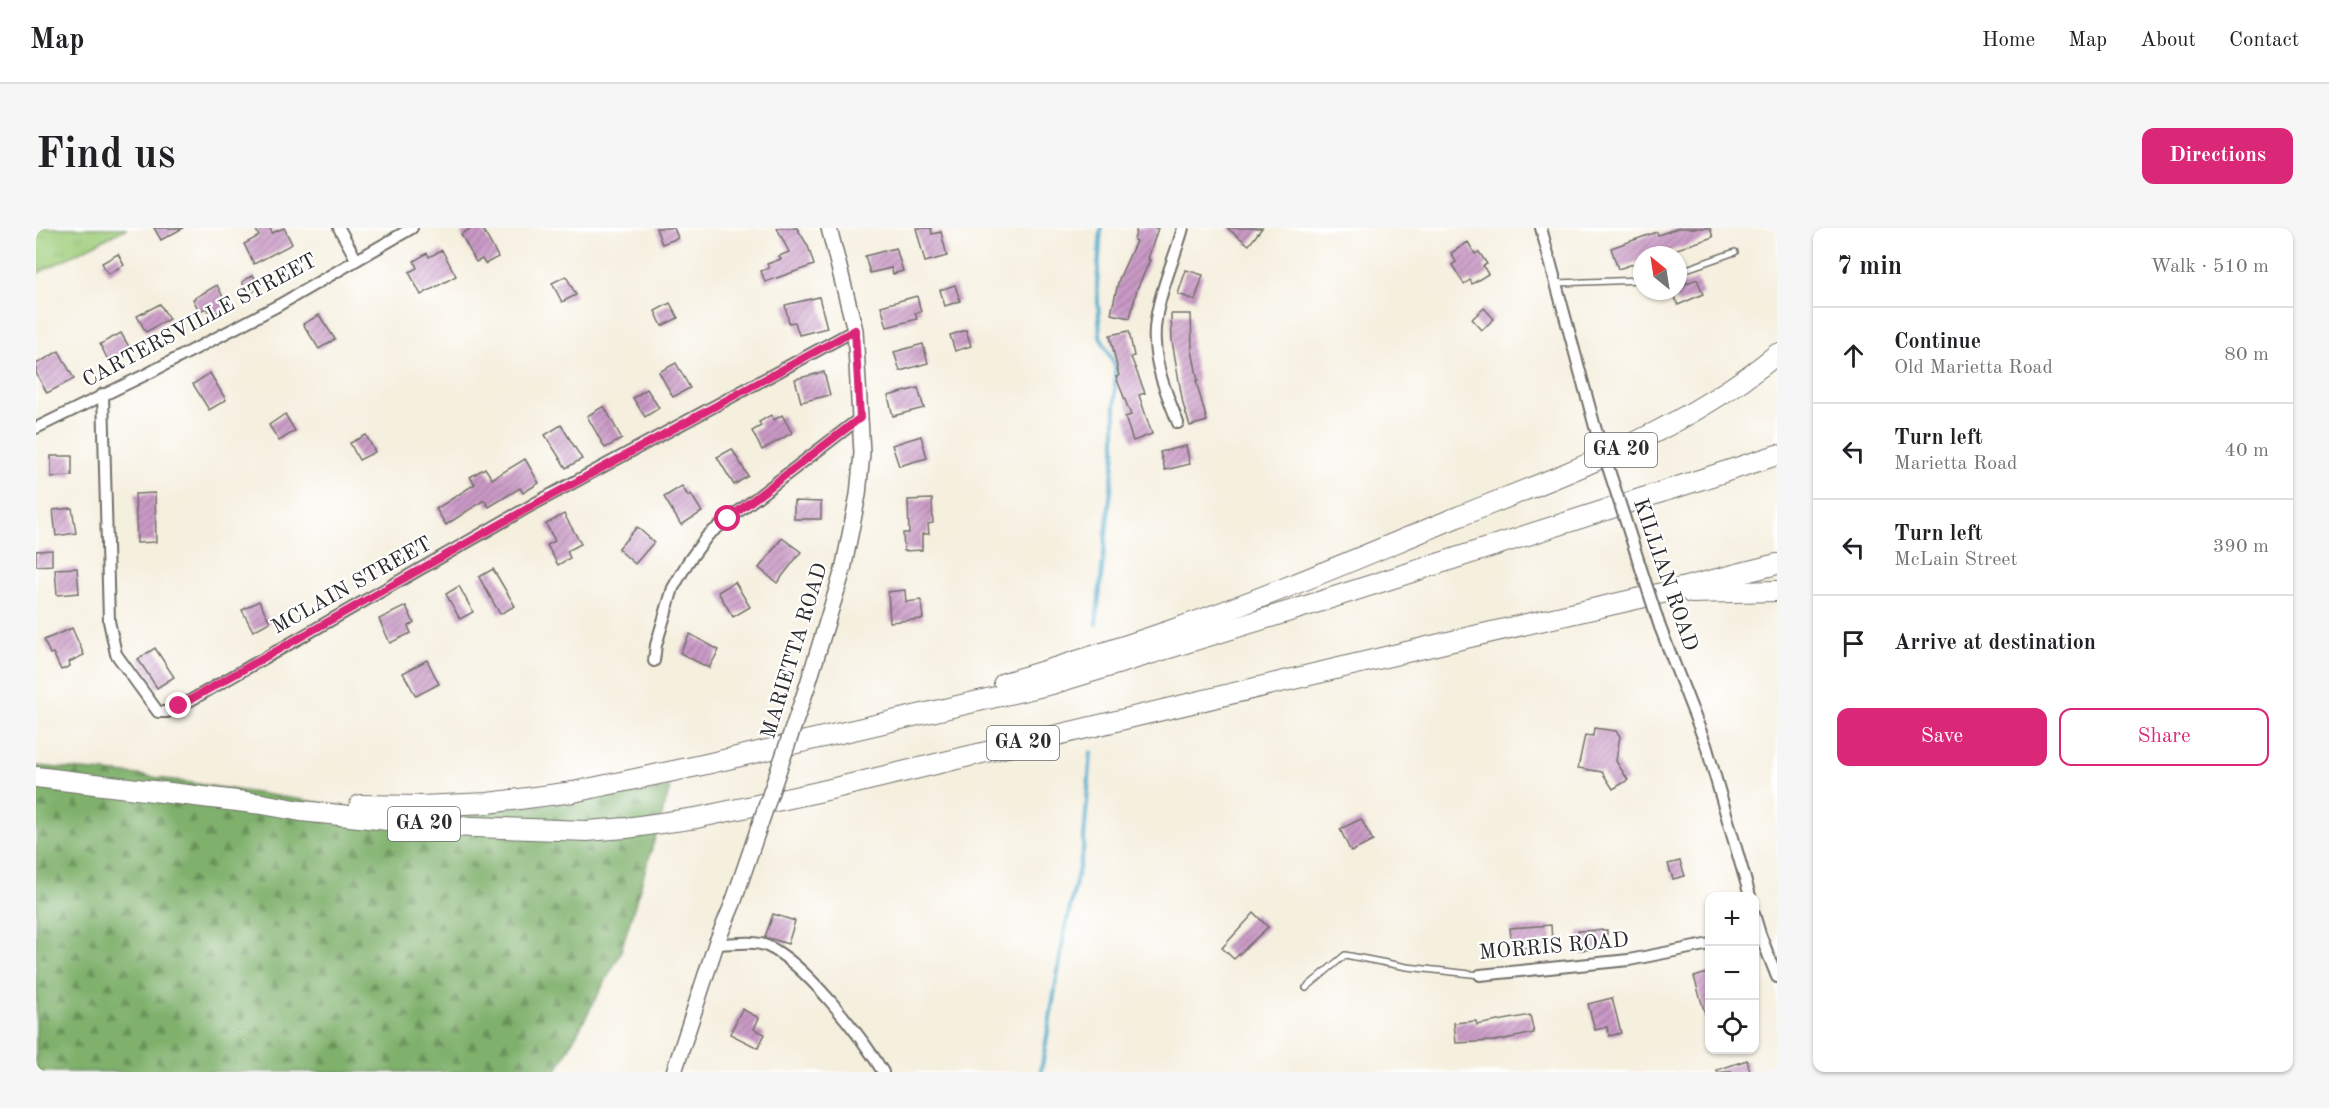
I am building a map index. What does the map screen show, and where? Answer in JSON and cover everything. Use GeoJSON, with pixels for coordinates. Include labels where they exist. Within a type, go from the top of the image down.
{"type":"FeatureCollection","features":[{"type":"Feature","properties":{"kind":"highway","name":"GA 20"},"geometry":{"type":"LineString","coordinates":[[262,804],[421,806],[488,804],[524,800],[621,783],[834,734],[1169,631],[1319,575],[1645,439],[1728,391],[1777,354]]}},
{"type":"Feature","properties":{"kind":"highway"},"geometry":{"type":"LineString","coordinates":[[834,734],[1052,684],[1112,667],[1777,455]]}},
{"type":"Feature","properties":{"kind":"highway","name":"GA 20"},"geometry":{"type":"LineString","coordinates":[[36,777],[262,804],[301,811],[446,826],[587,831],[696,818],[841,787],[1777,564]]}},
{"type":"Feature","properties":{"kind":"highway"},"geometry":{"type":"LineString","coordinates":[[1658,594],[1777,591]]}},
{"type":"Feature","properties":{"kind":"street"},"geometry":{"type":"LineString","coordinates":[[339,228],[356,259]]}},
{"type":"Feature","properties":{"kind":"street","name":"CARTERSVILLE STREET"},"geometry":{"type":"LineString","coordinates":[[36,428],[156,370],[279,305],[412,228]]}},
{"type":"Feature","properties":{"kind":"street","name":"MARIETTA ROAD"},"geometry":{"type":"LineString","coordinates":[[674,1072],[716,944],[734,903],[807,687],[843,570],[854,523],[862,453],[855,330],[828,228]]}},
{"type":"Feature","properties":{"kind":"street"},"geometry":{"type":"LineString","coordinates":[[1179,423],[1156,359],[1154,339],[1157,314],[1183,228]]}},
{"type":"Feature","properties":{"kind":"street","name":"KILLIAN ROAD"},"geometry":{"type":"LineString","coordinates":[[1541,228],[1595,428],[1660,627],[1706,746],[1749,892]]}},
{"type":"Feature","properties":{"kind":"street","name":"MCLAIN STREET"},"geometry":{"type":"LineString","coordinates":[[104,394],[109,621],[113,647],[159,712],[162,712],[179,706],[532,506],[855,330]]}},
{"type":"Feature","properties":{"kind":"street"},"geometry":{"type":"LineString","coordinates":[[654,661],[656,645],[673,588],[687,562],[708,535],[860,418]]}},
{"type":"Feature","properties":{"kind":"street"},"geometry":{"type":"LineString","coordinates":[[1759,939],[1777,977]]}},
{"type":"Feature","properties":{"kind":"street"},"geometry":{"type":"LineString","coordinates":[[716,944],[766,946],[791,961],[818,987],[875,1058],[883,1072]]}},
{"type":"Feature","properties":{"kind":"street","name":"MORRIS ROAD"},"geometry":{"type":"LineString","coordinates":[[1480,975],[1629,960],[1705,945]]}},
{"type":"Feature","properties":{"kind":"lane"},"geometry":{"type":"LineString","coordinates":[[1687,269],[1735,252]]}},
{"type":"Feature","properties":{"kind":"lane"},"geometry":{"type":"LineString","coordinates":[[1556,283],[1633,280]]}},
{"type":"Feature","properties":{"kind":"lane","name":"MORRIS ROAD"},"geometry":{"type":"LineString","coordinates":[[1306,988],[1345,955],[1407,967],[1480,975]]}},
{"type":"Feature","properties":{"kind":"green space"},"geometry":{"type":"Polygon","coordinates":[[[36,228],[127,228],[36,274],[36,228]]]}},
{"type":"Feature","properties":{"kind":"green space"},"geometry":{"type":"Polygon","coordinates":[[[36,766],[139,775],[407,816],[549,804],[670,788],[620,954],[556,1072],[36,1072],[36,766]]]}},
{"type":"Feature","properties":{"kind":"building"},"geometry":{"type":"Polygon","coordinates":[[[154,228],[183,228],[161,240],[154,228]]]}},
{"type":"Feature","properties":{"kind":"building"},"geometry":{"type":"Polygon","coordinates":[[[255,228],[270,228],[272,233],[284,228],[292,244],[254,264],[244,244],[259,236],[255,228]]]}},
{"type":"Feature","properties":{"kind":"building"},"geometry":{"type":"Polygon","coordinates":[[[472,228],[482,228],[498,257],[485,264],[482,259],[476,262],[461,234],[472,228]]]}},
{"type":"Feature","properties":{"kind":"building"},"geometry":{"type":"Polygon","coordinates":[[[656,228],[674,228],[678,238],[662,244],[656,228]]]}},
{"type":"Feature","properties":{"kind":"building"},"geometry":{"type":"Polygon","coordinates":[[[777,228],[797,228],[808,246],[814,265],[765,282],[761,271],[769,268],[767,264],[781,259],[779,256],[789,252],[777,228]]]}},
{"type":"Feature","properties":{"kind":"building"},"geometry":{"type":"Polygon","coordinates":[[[916,228],[931,228],[932,234],[941,232],[947,256],[925,262],[916,228]]]}},
{"type":"Feature","properties":{"kind":"building"},"geometry":{"type":"Polygon","coordinates":[[[1137,228],[1158,228],[1148,259],[1150,260],[1137,289],[1130,318],[1111,314],[1119,279],[1136,241],[1134,240],[1137,228]]]}},
{"type":"Feature","properties":{"kind":"building"},"geometry":{"type":"Polygon","coordinates":[[[1227,228],[1262,228],[1249,245],[1227,228]]]}},
{"type":"Feature","properties":{"kind":"building"},"geometry":{"type":"Polygon","coordinates":[[[1678,228],[1710,228],[1713,237],[1686,246],[1633,246],[1633,264],[1618,269],[1611,248],[1657,232],[1658,235],[1678,228]]]}},
{"type":"Feature","properties":{"kind":"building"},"geometry":{"type":"Polygon","coordinates":[[[1468,242],[1475,254],[1479,252],[1487,264],[1483,266],[1488,274],[1472,284],[1470,280],[1464,284],[1452,265],[1456,262],[1451,253],[1468,242]]]}},
{"type":"Feature","properties":{"kind":"building"},"geometry":{"type":"Polygon","coordinates":[[[896,248],[903,271],[893,274],[891,268],[870,273],[865,256],[896,248]]]}},
{"type":"Feature","properties":{"kind":"building"},"geometry":{"type":"Polygon","coordinates":[[[442,250],[456,276],[421,295],[409,272],[417,268],[414,261],[427,253],[429,257],[442,250]]]}},
{"type":"Feature","properties":{"kind":"building"},"geometry":{"type":"Polygon","coordinates":[[[118,254],[124,265],[108,274],[102,263],[118,254]]]}},
{"type":"Feature","properties":{"kind":"building"},"geometry":{"type":"Polygon","coordinates":[[[1186,270],[1203,275],[1195,300],[1178,294],[1186,270]]]}},
{"type":"Feature","properties":{"kind":"building"},"geometry":{"type":"Polygon","coordinates":[[[253,275],[260,287],[249,294],[242,282],[253,275]]]}},
{"type":"Feature","properties":{"kind":"building"},"geometry":{"type":"Polygon","coordinates":[[[566,276],[576,295],[562,302],[552,283],[566,276]]]}},
{"type":"Feature","properties":{"kind":"building"},"geometry":{"type":"Polygon","coordinates":[[[1697,279],[1703,294],[1678,305],[1676,300],[1687,300],[1687,283],[1697,279]]]}},
{"type":"Feature","properties":{"kind":"building"},"geometry":{"type":"Polygon","coordinates":[[[217,285],[228,307],[211,316],[206,308],[199,311],[193,299],[217,285]]]}},
{"type":"Feature","properties":{"kind":"building"},"geometry":{"type":"Polygon","coordinates":[[[955,285],[960,301],[945,306],[940,290],[955,285]]]}},
{"type":"Feature","properties":{"kind":"building"},"geometry":{"type":"Polygon","coordinates":[[[917,296],[921,312],[915,313],[917,319],[887,327],[881,306],[917,296]]]}},
{"type":"Feature","properties":{"kind":"building"},"geometry":{"type":"Polygon","coordinates":[[[819,297],[827,328],[799,335],[795,322],[789,323],[785,305],[819,297]]]}},
{"type":"Feature","properties":{"kind":"building"},"geometry":{"type":"Polygon","coordinates":[[[670,303],[678,318],[662,326],[655,311],[670,303]]]}},
{"type":"Feature","properties":{"kind":"building"},"geometry":{"type":"Polygon","coordinates":[[[160,304],[169,319],[146,332],[137,316],[160,304]]]}},
{"type":"Feature","properties":{"kind":"building"},"geometry":{"type":"Polygon","coordinates":[[[1484,308],[1494,319],[1482,330],[1472,319],[1484,308]]]}},
{"type":"Feature","properties":{"kind":"building"},"geometry":{"type":"Polygon","coordinates":[[[1171,314],[1191,314],[1192,350],[1198,381],[1196,381],[1207,421],[1190,426],[1183,404],[1172,341],[1171,314]]]}},
{"type":"Feature","properties":{"kind":"building"},"geometry":{"type":"Polygon","coordinates":[[[319,315],[335,339],[319,349],[303,324],[319,315]]]}},
{"type":"Feature","properties":{"kind":"building"},"geometry":{"type":"Polygon","coordinates":[[[966,330],[971,346],[955,351],[950,335],[966,330]]]}},
{"type":"Feature","properties":{"kind":"building"},"geometry":{"type":"Polygon","coordinates":[[[1129,331],[1134,356],[1131,357],[1145,393],[1139,395],[1152,434],[1133,441],[1125,417],[1131,415],[1116,377],[1119,376],[1110,335],[1129,331]]]}},
{"type":"Feature","properties":{"kind":"building"},"geometry":{"type":"Polygon","coordinates":[[[121,333],[131,350],[109,362],[100,344],[121,333]]]}},
{"type":"Feature","properties":{"kind":"building"},"geometry":{"type":"Polygon","coordinates":[[[923,344],[928,363],[900,371],[894,352],[923,344]]]}},
{"type":"Feature","properties":{"kind":"building"},"geometry":{"type":"Polygon","coordinates":[[[59,351],[74,379],[47,393],[36,373],[36,364],[59,351]]]}},
{"type":"Feature","properties":{"kind":"building"},"geometry":{"type":"Polygon","coordinates":[[[676,363],[690,388],[673,397],[659,372],[676,363]]]}},
{"type":"Feature","properties":{"kind":"building"},"geometry":{"type":"Polygon","coordinates":[[[824,372],[830,395],[801,402],[795,379],[824,372]]]}},
{"type":"Feature","properties":{"kind":"building"},"geometry":{"type":"Polygon","coordinates":[[[210,373],[226,400],[209,410],[193,384],[210,373]]]}},
{"type":"Feature","properties":{"kind":"building"},"geometry":{"type":"Polygon","coordinates":[[[918,388],[924,408],[893,416],[888,396],[918,388]]]}},
{"type":"Feature","properties":{"kind":"building"},"geometry":{"type":"Polygon","coordinates":[[[647,389],[659,408],[645,417],[633,398],[647,389]]]}},
{"type":"Feature","properties":{"kind":"building"},"geometry":{"type":"Polygon","coordinates":[[[604,406],[622,439],[605,448],[587,416],[604,406]]]}},
{"type":"Feature","properties":{"kind":"building"},"geometry":{"type":"Polygon","coordinates":[[[285,414],[295,431],[279,441],[269,425],[285,414]]]}},
{"type":"Feature","properties":{"kind":"building"},"geometry":{"type":"Polygon","coordinates":[[[771,415],[774,420],[782,415],[792,433],[762,450],[752,431],[761,426],[759,422],[771,415]]]}},
{"type":"Feature","properties":{"kind":"building"},"geometry":{"type":"Polygon","coordinates":[[[561,425],[582,459],[566,468],[545,435],[561,425]]]}},
{"type":"Feature","properties":{"kind":"building"},"geometry":{"type":"Polygon","coordinates":[[[366,435],[375,452],[359,460],[350,443],[366,435]]]}},
{"type":"Feature","properties":{"kind":"building"},"geometry":{"type":"Polygon","coordinates":[[[921,436],[927,458],[899,466],[892,445],[921,436]]]}},
{"type":"Feature","properties":{"kind":"building"},"geometry":{"type":"Polygon","coordinates":[[[1186,446],[1190,464],[1165,470],[1160,452],[1186,446]]]}},
{"type":"Feature","properties":{"kind":"building"},"geometry":{"type":"Polygon","coordinates":[[[732,449],[748,476],[734,485],[717,457],[732,449]]]}},
{"type":"Feature","properties":{"kind":"building"},"geometry":{"type":"Polygon","coordinates":[[[51,456],[72,456],[72,476],[51,477],[51,456]]]}},
{"type":"Feature","properties":{"kind":"building"},"geometry":{"type":"Polygon","coordinates":[[[525,459],[539,483],[523,493],[520,488],[489,507],[484,500],[446,525],[436,509],[475,484],[470,477],[485,468],[492,479],[525,459]]]}},
{"type":"Feature","properties":{"kind":"building"},"geometry":{"type":"Polygon","coordinates":[[[682,486],[688,496],[691,494],[702,512],[681,525],[664,497],[682,486]]]}},
{"type":"Feature","properties":{"kind":"building"},"geometry":{"type":"Polygon","coordinates":[[[155,493],[156,542],[137,543],[135,494],[155,493]]]}},
{"type":"Feature","properties":{"kind":"building"},"geometry":{"type":"Polygon","coordinates":[[[932,499],[933,523],[928,524],[929,534],[922,534],[922,550],[904,551],[903,533],[909,533],[908,500],[932,499]]]}},
{"type":"Feature","properties":{"kind":"building"},"geometry":{"type":"Polygon","coordinates":[[[794,501],[821,502],[821,519],[794,519],[794,501]]]}},
{"type":"Feature","properties":{"kind":"building"},"geometry":{"type":"Polygon","coordinates":[[[72,508],[76,533],[56,536],[53,510],[72,508]]]}},
{"type":"Feature","properties":{"kind":"building"},"geometry":{"type":"Polygon","coordinates":[[[564,514],[581,544],[567,551],[570,558],[558,565],[547,545],[555,541],[546,524],[564,514]]]}},
{"type":"Feature","properties":{"kind":"building"},"geometry":{"type":"Polygon","coordinates":[[[637,527],[654,542],[635,564],[618,549],[637,527]]]}},
{"type":"Feature","properties":{"kind":"building"},"geometry":{"type":"Polygon","coordinates":[[[782,538],[801,552],[777,583],[759,568],[782,538]]]}},
{"type":"Feature","properties":{"kind":"building"},"geometry":{"type":"Polygon","coordinates":[[[52,550],[52,565],[36,566],[36,551],[52,550]]]}},
{"type":"Feature","properties":{"kind":"building"},"geometry":{"type":"Polygon","coordinates":[[[77,568],[79,593],[57,595],[55,569],[77,568]]]}},
{"type":"Feature","properties":{"kind":"building"},"geometry":{"type":"Polygon","coordinates":[[[493,569],[515,606],[500,614],[479,577],[493,569]]]}},
{"type":"Feature","properties":{"kind":"building"},"geometry":{"type":"Polygon","coordinates":[[[735,582],[750,607],[733,617],[718,592],[735,582]]]}},
{"type":"Feature","properties":{"kind":"building"},"geometry":{"type":"Polygon","coordinates":[[[459,586],[473,612],[460,619],[446,594],[459,586]]]}},
{"type":"Feature","properties":{"kind":"building"},"geometry":{"type":"Polygon","coordinates":[[[905,590],[906,602],[921,600],[923,619],[890,622],[888,592],[905,590]]]}},
{"type":"Feature","properties":{"kind":"building"},"geometry":{"type":"Polygon","coordinates":[[[259,601],[270,622],[253,631],[242,610],[259,601]]]}},
{"type":"Feature","properties":{"kind":"building"},"geometry":{"type":"Polygon","coordinates":[[[406,606],[414,623],[408,626],[411,633],[390,643],[379,619],[406,606]]]}},
{"type":"Feature","properties":{"kind":"building"},"geometry":{"type":"Polygon","coordinates":[[[72,628],[84,655],[69,662],[70,666],[61,670],[44,640],[72,628]]]}},
{"type":"Feature","properties":{"kind":"building"},"geometry":{"type":"Polygon","coordinates":[[[690,634],[719,650],[709,668],[680,653],[690,634]]]}},
{"type":"Feature","properties":{"kind":"building"},"geometry":{"type":"Polygon","coordinates":[[[155,648],[174,677],[157,688],[138,659],[155,648]]]}},
{"type":"Feature","properties":{"kind":"building"},"geometry":{"type":"Polygon","coordinates":[[[427,660],[439,684],[416,696],[403,673],[427,660]]]}},
{"type":"Feature","properties":{"kind":"building"},"geometry":{"type":"Polygon","coordinates":[[[1594,728],[1616,731],[1620,736],[1616,761],[1628,780],[1613,789],[1602,772],[1578,768],[1585,735],[1593,736],[1594,728]]]}},
{"type":"Feature","properties":{"kind":"building"},"geometry":{"type":"Polygon","coordinates":[[[1361,819],[1373,841],[1351,852],[1340,829],[1361,819]]]}},
{"type":"Feature","properties":{"kind":"building"},"geometry":{"type":"Polygon","coordinates":[[[1680,861],[1685,876],[1673,879],[1668,864],[1680,861]]]}},
{"type":"Feature","properties":{"kind":"building"},"geometry":{"type":"Polygon","coordinates":[[[1254,913],[1268,927],[1234,959],[1222,948],[1254,913]]]}},
{"type":"Feature","properties":{"kind":"building"},"geometry":{"type":"Polygon","coordinates":[[[773,914],[795,921],[788,944],[765,937],[773,914]]]}},
{"type":"Feature","properties":{"kind":"building"},"geometry":{"type":"Polygon","coordinates":[[[1551,925],[1552,941],[1539,942],[1539,947],[1512,949],[1510,928],[1551,925]]]}},
{"type":"Feature","properties":{"kind":"building"},"geometry":{"type":"Polygon","coordinates":[[[1607,930],[1607,949],[1579,950],[1578,931],[1607,930]]]}},
{"type":"Feature","properties":{"kind":"building"},"geometry":{"type":"Polygon","coordinates":[[[1705,974],[1705,1013],[1694,977],[1705,974]]]}},
{"type":"Feature","properties":{"kind":"building"},"geometry":{"type":"Polygon","coordinates":[[[1612,998],[1621,1033],[1609,1036],[1607,1027],[1595,1030],[1588,1004],[1612,998]]]}},
{"type":"Feature","properties":{"kind":"building"},"geometry":{"type":"Polygon","coordinates":[[[742,1009],[759,1018],[754,1029],[765,1034],[758,1048],[730,1034],[742,1009]]]}},
{"type":"Feature","properties":{"kind":"building"},"geometry":{"type":"Polygon","coordinates":[[[1530,1015],[1534,1033],[1495,1041],[1456,1043],[1454,1023],[1476,1021],[1477,1025],[1530,1015]]]}},
{"type":"Feature","properties":{"kind":"building"},"geometry":{"type":"Polygon","coordinates":[[[1747,1060],[1750,1072],[1717,1072],[1717,1070],[1747,1060]]]}},
{"type":"Feature","properties":{"kind":"waterway"},"geometry":{"type":"LineString","coordinates":[[1096,624],[1115,453],[1115,366],[1100,336],[1097,285],[1101,228]]}},
{"type":"Feature","properties":{"kind":"waterway"},"geometry":{"type":"LineString","coordinates":[[1041,1072],[1065,930],[1083,850],[1091,752]]}},
{"type":"Feature","properties":{"kind":"route"},"geometry":{"type":"LineString","coordinates":[[179,706],[532,506],[855,330],[860,418],[728,519]]}}]}
